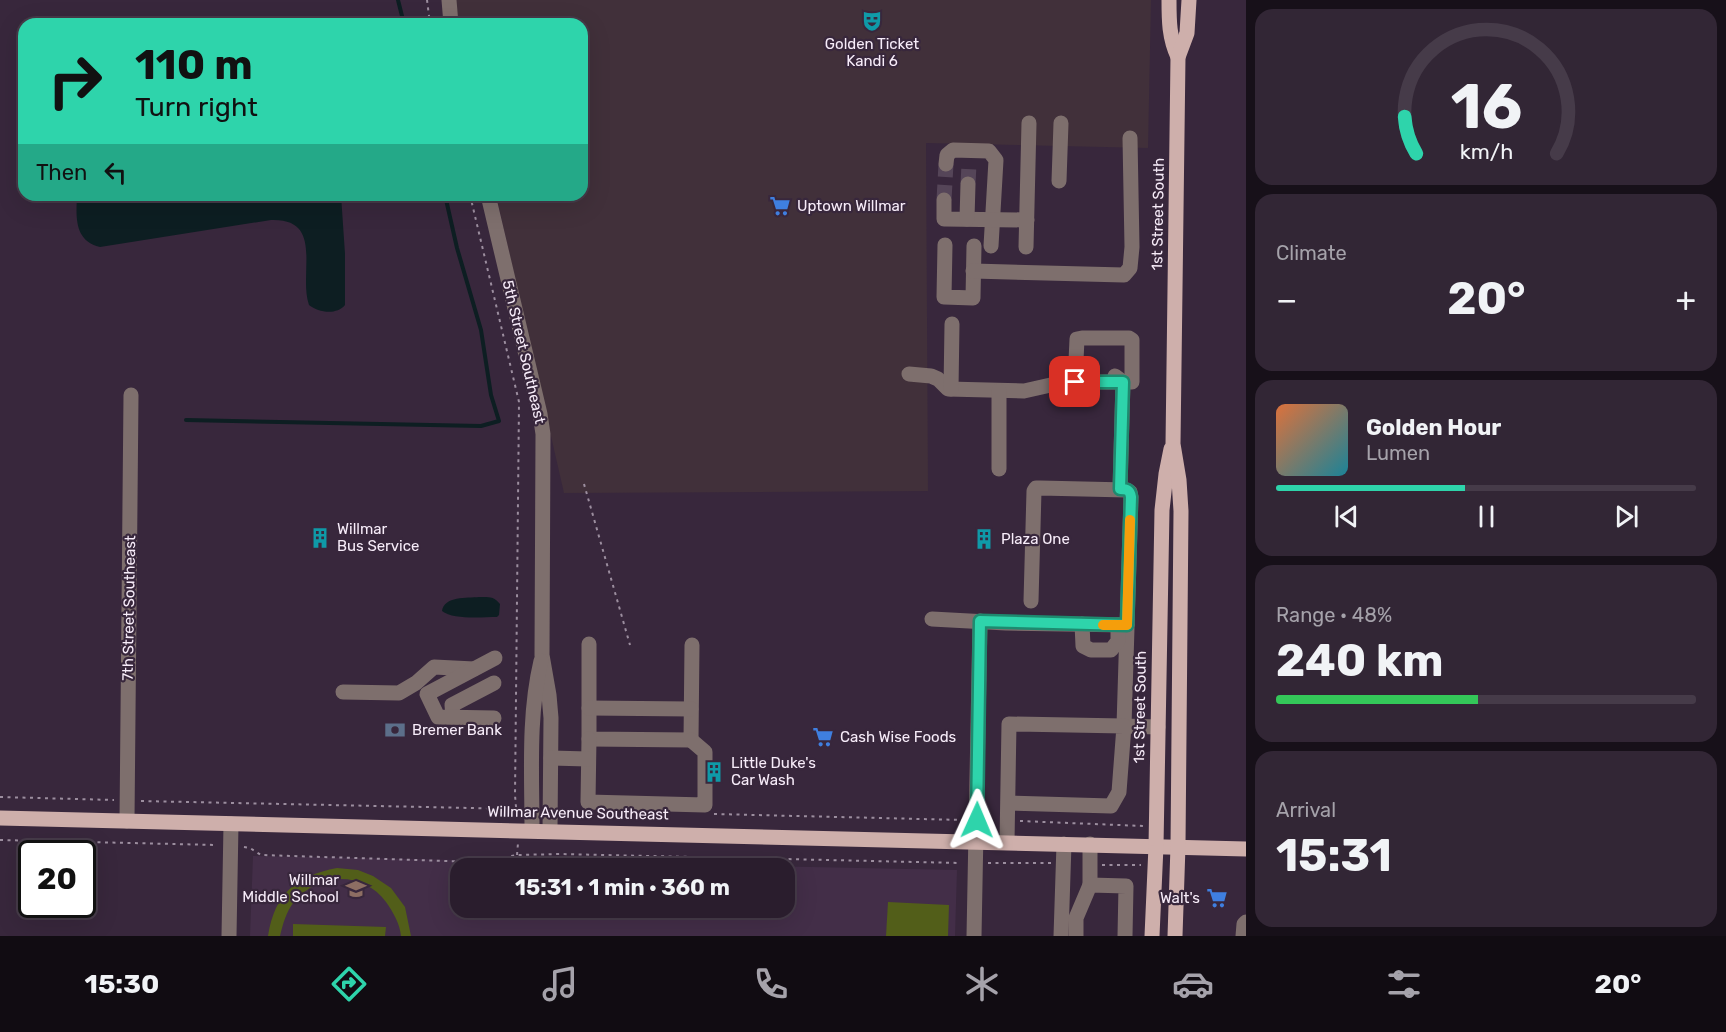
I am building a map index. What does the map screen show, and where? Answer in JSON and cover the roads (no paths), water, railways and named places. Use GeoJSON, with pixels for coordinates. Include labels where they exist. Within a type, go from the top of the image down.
{"type":"FeatureCollection","features":[{"type":"Feature","properties":{"kind":"main road","name":"1st Street South"},"geometry":{"type":"LineString","coordinates":[[1169,0],[1170,34],[1178,57]]}},
{"type":"Feature","properties":{"kind":"main road","name":"1st Street South"},"geometry":{"type":"LineString","coordinates":[[1175,936],[1181,511],[1173,444],[1178,57],[1187,33],[1189,0]]}},
{"type":"Feature","properties":{"kind":"main road","name":"1st Street South"},"geometry":{"type":"LineString","coordinates":[[1152,936],[1156,846],[1161,510],[1173,444]]}},
{"type":"Feature","properties":{"kind":"main road","name":"Willmar Avenue Southeast"},"geometry":{"type":"LineString","coordinates":[[0,818],[1246,849]]}},
{"type":"Feature","properties":{"kind":"street"},"geometry":{"type":"LineString","coordinates":[[449,0],[450,18]]}},
{"type":"Feature","properties":{"kind":"street"},"geometry":{"type":"LineString","coordinates":[[1026,247],[1029,123]]}},
{"type":"Feature","properties":{"kind":"street"},"geometry":{"type":"LineString","coordinates":[[1059,181],[1061,123]]}},
{"type":"Feature","properties":{"kind":"street"},"geometry":{"type":"LineString","coordinates":[[974,272],[1124,276],[1130,268],[1132,247],[1130,138]]}},
{"type":"Feature","properties":{"kind":"street"},"geometry":{"type":"LineString","coordinates":[[946,164],[947,155],[953,150],[970,158],[990,151],[996,160],[991,246]]}},
{"type":"Feature","properties":{"kind":"street"},"geometry":{"type":"LineString","coordinates":[[967,219],[969,183]]}},
{"type":"Feature","properties":{"kind":"street"},"geometry":{"type":"LineString","coordinates":[[944,200],[944,219],[1027,220]]}},
{"type":"Feature","properties":{"kind":"street","name":"5th Street Southeast"},"geometry":{"type":"LineString","coordinates":[[489,201],[543,434],[542,656],[549,695],[550,831]]}},
{"type":"Feature","properties":{"kind":"street"},"geometry":{"type":"LineString","coordinates":[[945,245],[944,297],[973,298],[974,246]]}},
{"type":"Feature","properties":{"kind":"street"},"geometry":{"type":"LineString","coordinates":[[951,389],[952,324]]}},
{"type":"Feature","properties":{"kind":"street"},"geometry":{"type":"LineString","coordinates":[[909,374],[932,376],[938,379],[944,387],[951,389],[999,391],[1024,391],[1075,378],[1132,382],[1133,344],[1129,338],[1077,339],[1075,378]]}},
{"type":"Feature","properties":{"kind":"street"},"geometry":{"type":"LineString","coordinates":[[1120,489],[1123,382]]}},
{"type":"Feature","properties":{"kind":"street"},"geometry":{"type":"LineString","coordinates":[[999,391],[999,469]]}},
{"type":"Feature","properties":{"kind":"street","name":"7th Street Southeast"},"geometry":{"type":"LineString","coordinates":[[127,821],[131,395]]}},
{"type":"Feature","properties":{"kind":"street"},"geometry":{"type":"LineString","coordinates":[[1008,804],[1111,806],[1119,792],[1124,726],[1122,625],[1131,497],[1127,489],[1036,488],[1034,491],[1031,601]]}},
{"type":"Feature","properties":{"kind":"street"},"geometry":{"type":"LineString","coordinates":[[932,619],[1122,625]]}},
{"type":"Feature","properties":{"kind":"street"},"geometry":{"type":"LineString","coordinates":[[974,936],[980,621]]}},
{"type":"Feature","properties":{"kind":"street"},"geometry":{"type":"LineString","coordinates":[[1082,624],[1083,646],[1091,650],[1111,650],[1118,641],[1122,625]]}},
{"type":"Feature","properties":{"kind":"street"},"geometry":{"type":"LineString","coordinates":[[589,644],[588,802],[705,805],[705,752],[691,740],[589,740]]}},
{"type":"Feature","properties":{"kind":"street"},"geometry":{"type":"LineString","coordinates":[[691,740],[692,645]]}},
{"type":"Feature","properties":{"kind":"street","name":"5th Street Southeast"},"geometry":{"type":"LineString","coordinates":[[525,830],[524,809],[533,709],[542,656]]}},
{"type":"Feature","properties":{"kind":"street"},"geometry":{"type":"LineString","coordinates":[[494,718],[438,717],[427,694],[495,658]]}},
{"type":"Feature","properties":{"kind":"street"},"geometry":{"type":"LineString","coordinates":[[342,692],[399,693],[416,683],[434,667],[474,669]]}},
{"type":"Feature","properties":{"kind":"street"},"geometry":{"type":"LineString","coordinates":[[453,717],[452,705],[494,683]]}},
{"type":"Feature","properties":{"kind":"street"},"geometry":{"type":"LineString","coordinates":[[589,708],[691,709]]}},
{"type":"Feature","properties":{"kind":"street"},"geometry":{"type":"LineString","coordinates":[[1007,842],[1009,724],[1158,727]]}},
{"type":"Feature","properties":{"kind":"street"},"geometry":{"type":"LineString","coordinates":[[550,758],[588,759]]}},
{"type":"Feature","properties":{"kind":"street"},"geometry":{"type":"LineString","coordinates":[[229,936],[231,824]]}},
{"type":"Feature","properties":{"kind":"street"},"geometry":{"type":"LineString","coordinates":[[1061,936],[1064,844]]}},
{"type":"Feature","properties":{"kind":"street"},"geometry":{"type":"LineString","coordinates":[[1076,936],[1076,918],[1090,885],[1090,844]]}},
{"type":"Feature","properties":{"kind":"street"},"geometry":{"type":"LineString","coordinates":[[1090,885],[1126,886],[1125,936]]}},
{"type":"Feature","properties":{"kind":"street"},"geometry":{"type":"LineString","coordinates":[[1244,936],[1246,922]]}},
{"type":"Feature","properties":{"kind":"waterway"},"geometry":{"type":"LineString","coordinates":[[398,0],[402,18]]}},
{"type":"Feature","properties":{"kind":"waterway"},"geometry":{"type":"LineString","coordinates":[[186,420],[481,426],[499,421],[491,395],[481,330],[457,248],[446,201]]}},
{"type":"Feature","properties":{"kind":"tunnel"},"geometry":{"type":"LineString","coordinates":[[944,200],[946,164]]}},
{"type":"Feature","properties":{"kind":"tunnel"},"geometry":{"type":"LineString","coordinates":[[968,184],[969,164]]}},
{"type":"Feature","properties":{"kind":"place","name":"Golden Ticket Kandi 6"},"geometry":{"type":"Point","coordinates":[872,21]}},
{"type":"Feature","properties":{"kind":"place","name":"Uptown Willmar"},"geometry":{"type":"Point","coordinates":[780,206]}},
{"type":"Feature","properties":{"kind":"place","name":"Willmar Bus Service"},"geometry":{"type":"Point","coordinates":[320,538]}},
{"type":"Feature","properties":{"kind":"place","name":"Plaza One"},"geometry":{"type":"Point","coordinates":[984,539]}},
{"type":"Feature","properties":{"kind":"place","name":"Bremer Bank"},"geometry":{"type":"Point","coordinates":[395,730]}},
{"type":"Feature","properties":{"kind":"place","name":"Cash Wise Foods"},"geometry":{"type":"Point","coordinates":[823,737]}},
{"type":"Feature","properties":{"kind":"place","name":"Little Duke's Car Wash"},"geometry":{"type":"Point","coordinates":[714,772]}},
{"type":"Feature","properties":{"kind":"place","name":"Willmar Middle School"},"geometry":{"type":"Point","coordinates":[356,889]}},
{"type":"Feature","properties":{"kind":"place","name":"Walt's"},"geometry":{"type":"Point","coordinates":[1217,898]}}]}
